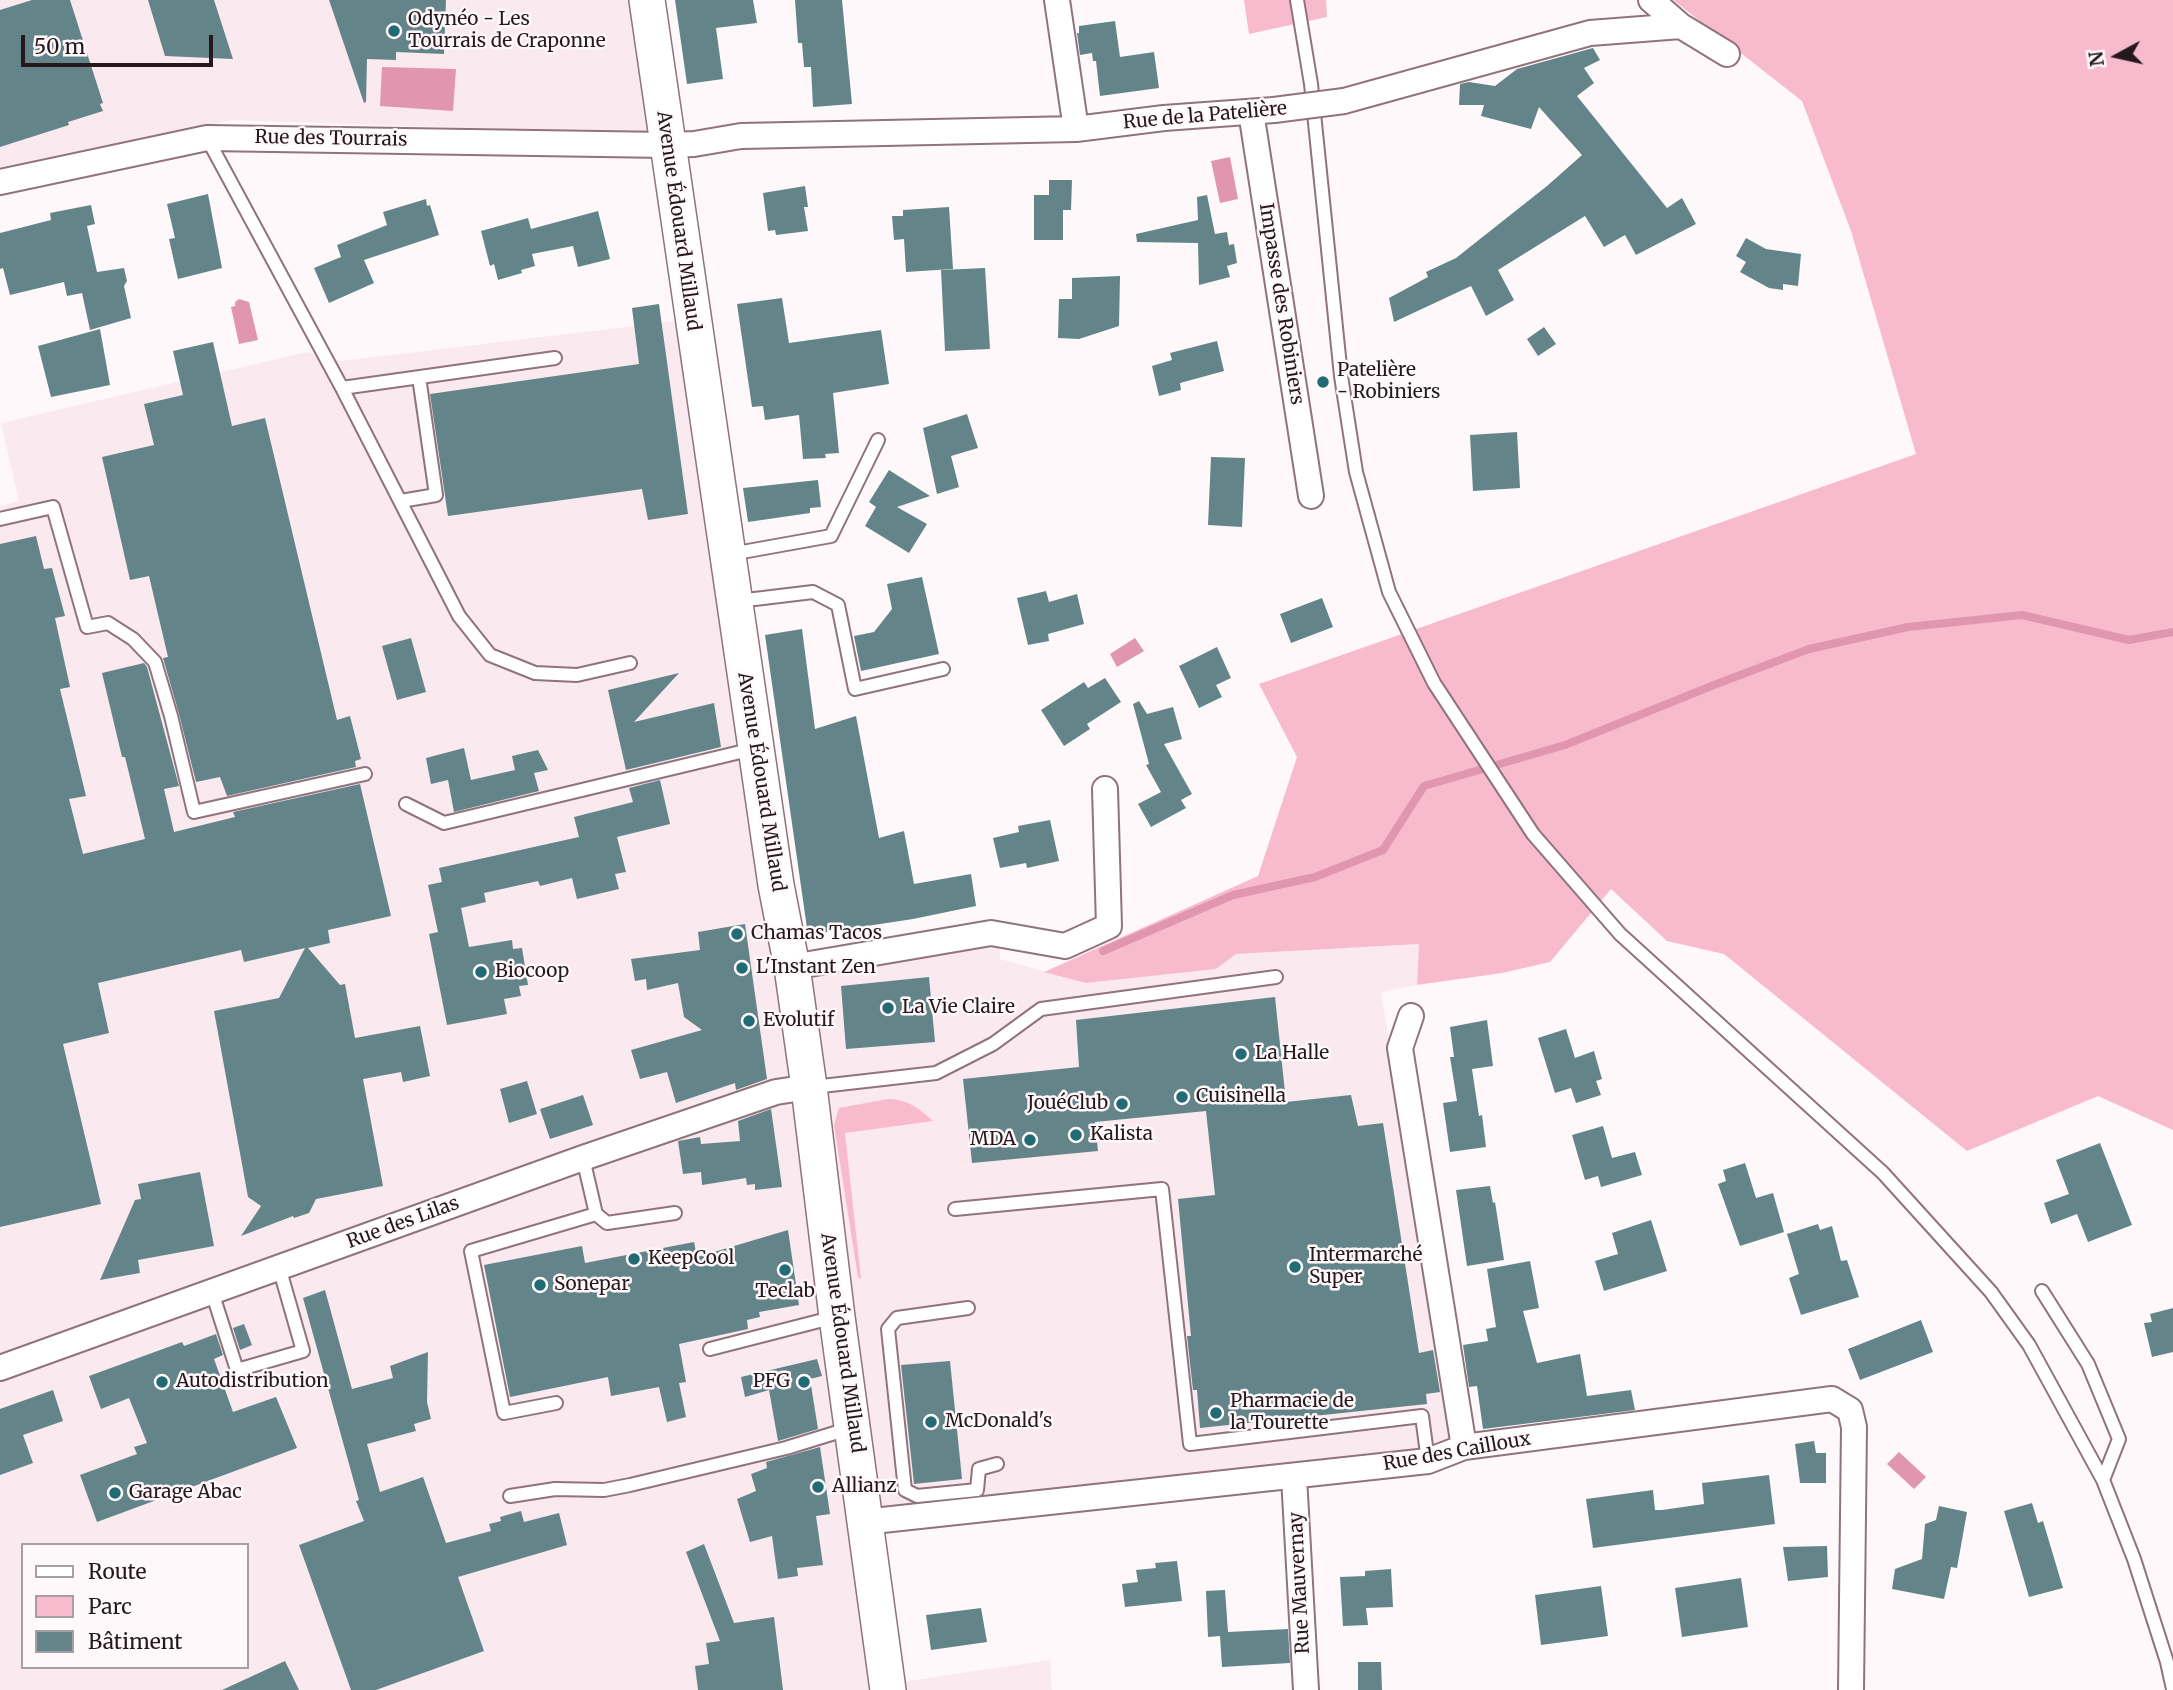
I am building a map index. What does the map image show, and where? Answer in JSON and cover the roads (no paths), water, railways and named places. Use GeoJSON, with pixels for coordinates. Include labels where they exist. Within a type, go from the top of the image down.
{"type":"FeatureCollection","features":[{"type":"Feature","properties":{"kind":"main road","name":"Avenue Édouard Millaud"},"geometry":{"type":"LineString","coordinates":[[647,0],[666,145],[776,885],[792,967],[836,1317],[888,1690]]}},
{"type":"Feature","properties":{"kind":"street"},"geometry":{"type":"LineString","coordinates":[[1057,0],[1076,129]]}},
{"type":"Feature","properties":{"kind":"street"},"geometry":{"type":"LineString","coordinates":[[1651,0],[1681,26],[1727,54]]}},
{"type":"Feature","properties":{"kind":"street","name":"Rue de la Patelière"},"geometry":{"type":"LineString","coordinates":[[666,145],[694,144],[741,136],[1076,129],[1164,118],[1263,111],[1345,101],[1590,33],[1681,26]]}},
{"type":"Feature","properties":{"kind":"street","name":"Impasse des Robiniers"},"geometry":{"type":"LineString","coordinates":[[1263,111],[1311,496]]}},
{"type":"Feature","properties":{"kind":"street","name":"Rue des Tourrais"},"geometry":{"type":"LineString","coordinates":[[0,182],[207,138],[666,145]]}},
{"type":"Feature","properties":{"kind":"street"},"geometry":{"type":"LineString","coordinates":[[792,967],[991,933],[1065,946],[1109,926],[1105,789]]}},
{"type":"Feature","properties":{"kind":"street"},"geometry":{"type":"LineString","coordinates":[[1411,1016],[1400,1048],[1464,1447]]}},
{"type":"Feature","properties":{"kind":"street","name":"Rue des Lilas"},"geometry":{"type":"LineString","coordinates":[[0,1368],[583,1158],[776,1092],[809,1087]]}},
{"type":"Feature","properties":{"kind":"street","name":"Rue des Cailloux"},"geometry":{"type":"LineString","coordinates":[[864,1522],[1428,1461],[1464,1447],[1832,1399],[1850,1410],[1854,1427],[1852,1690]]}},
{"type":"Feature","properties":{"kind":"street","name":"Rue Mauvernay"},"geometry":{"type":"LineString","coordinates":[[1294,1477],[1306,1690]]}},
{"type":"Feature","properties":{"kind":"lane"},"geometry":{"type":"LineString","coordinates":[[1297,0],[1311,84],[1341,376],[1356,472],[1389,592],[1434,683],[1533,834],[1611,923],[1883,1173],[1991,1292],[2029,1345],[2103,1480],[2134,1559],[2173,1689]]}},
{"type":"Feature","properties":{"kind":"lane"},"geometry":{"type":"LineString","coordinates":[[207,138],[342,388],[459,616],[490,656],[535,673],[577,675],[630,663]]}},
{"type":"Feature","properties":{"kind":"lane"},"geometry":{"type":"LineString","coordinates":[[342,388],[555,358]]}},
{"type":"Feature","properties":{"kind":"lane"},"geometry":{"type":"LineString","coordinates":[[401,501],[436,495],[419,377]]}},
{"type":"Feature","properties":{"kind":"lane"},"geometry":{"type":"LineString","coordinates":[[727,555],[831,537],[878,440]]}},
{"type":"Feature","properties":{"kind":"lane"},"geometry":{"type":"LineString","coordinates":[[0,519],[53,506],[88,627],[108,623],[133,639],[155,662],[194,812],[365,774]]}},
{"type":"Feature","properties":{"kind":"lane"},"geometry":{"type":"LineString","coordinates":[[734,601],[813,592],[838,605],[855,689],[943,669]]}},
{"type":"Feature","properties":{"kind":"lane"},"geometry":{"type":"LineString","coordinates":[[405,804],[444,823],[756,748]]}},
{"type":"Feature","properties":{"kind":"lane"},"geometry":{"type":"LineString","coordinates":[[809,1087],[936,1073],[993,1044],[1041,1009],[1276,977]]}},
{"type":"Feature","properties":{"kind":"lane"},"geometry":{"type":"LineString","coordinates":[[583,1158],[596,1214],[607,1223],[675,1213]]}},
{"type":"Feature","properties":{"kind":"lane"},"geometry":{"type":"LineString","coordinates":[[955,1209],[1162,1189],[1189,1444],[1422,1416],[1428,1461]]}},
{"type":"Feature","properties":{"kind":"lane"},"geometry":{"type":"LineString","coordinates":[[556,1403],[504,1413],[471,1251],[596,1214]]}},
{"type":"Feature","properties":{"kind":"lane"},"geometry":{"type":"LineString","coordinates":[[212,1292],[237,1370],[303,1351],[279,1267]]}},
{"type":"Feature","properties":{"kind":"lane"},"geometry":{"type":"LineString","coordinates":[[2042,1291],[2088,1364],[2119,1439],[2103,1480]]}},
{"type":"Feature","properties":{"kind":"lane"},"geometry":{"type":"LineString","coordinates":[[968,1308],[897,1318],[888,1329],[905,1490],[917,1496],[977,1490],[979,1469],[997,1464]]}},
{"type":"Feature","properties":{"kind":"lane"},"geometry":{"type":"LineString","coordinates":[[710,1349],[836,1317]]}},
{"type":"Feature","properties":{"kind":"lane"},"geometry":{"type":"LineString","coordinates":[[510,1496],[555,1489],[604,1490],[630,1485],[786,1448],[852,1427]]}},
{"type":"Feature","properties":{"kind":"waterway"},"geometry":{"type":"LineString","coordinates":[[1103,951],[1233,895],[1315,877],[1383,850],[1424,786],[1565,745],[1809,649],[1908,627],[2022,615],[2129,640],[2173,632]]}},
{"type":"Feature","properties":{"kind":"place","name":"Odynéo - Les Tourrais de Craponne"},"geometry":{"type":"Point","coordinates":[394,31]}},
{"type":"Feature","properties":{"kind":"place","name":"Patelière - Robiniers"},"geometry":{"type":"Point","coordinates":[1323,382]}},
{"type":"Feature","properties":{"kind":"place","name":"Chamas Tacos"},"geometry":{"type":"Point","coordinates":[737,934]}},
{"type":"Feature","properties":{"kind":"place","name":"L'Instant Zen"},"geometry":{"type":"Point","coordinates":[742,968]}},
{"type":"Feature","properties":{"kind":"place","name":"Biocoop"},"geometry":{"type":"Point","coordinates":[481,972]}},
{"type":"Feature","properties":{"kind":"place","name":"La Vie Claire"},"geometry":{"type":"Point","coordinates":[888,1008]}},
{"type":"Feature","properties":{"kind":"place","name":"Evolutif"},"geometry":{"type":"Point","coordinates":[749,1021]}},
{"type":"Feature","properties":{"kind":"place","name":"La Halle"},"geometry":{"type":"Point","coordinates":[1241,1054]}},
{"type":"Feature","properties":{"kind":"place","name":"Cuisinella"},"geometry":{"type":"Point","coordinates":[1182,1097]}},
{"type":"Feature","properties":{"kind":"place","name":"JouéClub"},"geometry":{"type":"Point","coordinates":[1122,1104]}},
{"type":"Feature","properties":{"kind":"place","name":"Kalista"},"geometry":{"type":"Point","coordinates":[1076,1135]}},
{"type":"Feature","properties":{"kind":"place","name":"MDA"},"geometry":{"type":"Point","coordinates":[1030,1140]}},
{"type":"Feature","properties":{"kind":"place","name":"KeepCool"},"geometry":{"type":"Point","coordinates":[634,1259]}},
{"type":"Feature","properties":{"kind":"place","name":"Intermarché Super"},"geometry":{"type":"Point","coordinates":[1295,1267]}},
{"type":"Feature","properties":{"kind":"place","name":"Teclab"},"geometry":{"type":"Point","coordinates":[785,1270]}},
{"type":"Feature","properties":{"kind":"place","name":"Sonepar"},"geometry":{"type":"Point","coordinates":[540,1285]}},
{"type":"Feature","properties":{"kind":"place","name":"Autodistribution"},"geometry":{"type":"Point","coordinates":[162,1382]}},
{"type":"Feature","properties":{"kind":"place","name":"PFG"},"geometry":{"type":"Point","coordinates":[804,1382]}},
{"type":"Feature","properties":{"kind":"place","name":"Pharmacie de la Tourette"},"geometry":{"type":"Point","coordinates":[1216,1413]}},
{"type":"Feature","properties":{"kind":"place","name":"McDonald's"},"geometry":{"type":"Point","coordinates":[931,1422]}},
{"type":"Feature","properties":{"kind":"place","name":"Allianz"},"geometry":{"type":"Point","coordinates":[818,1487]}},
{"type":"Feature","properties":{"kind":"place","name":"Garage Abac"},"geometry":{"type":"Point","coordinates":[115,1493]}}]}
